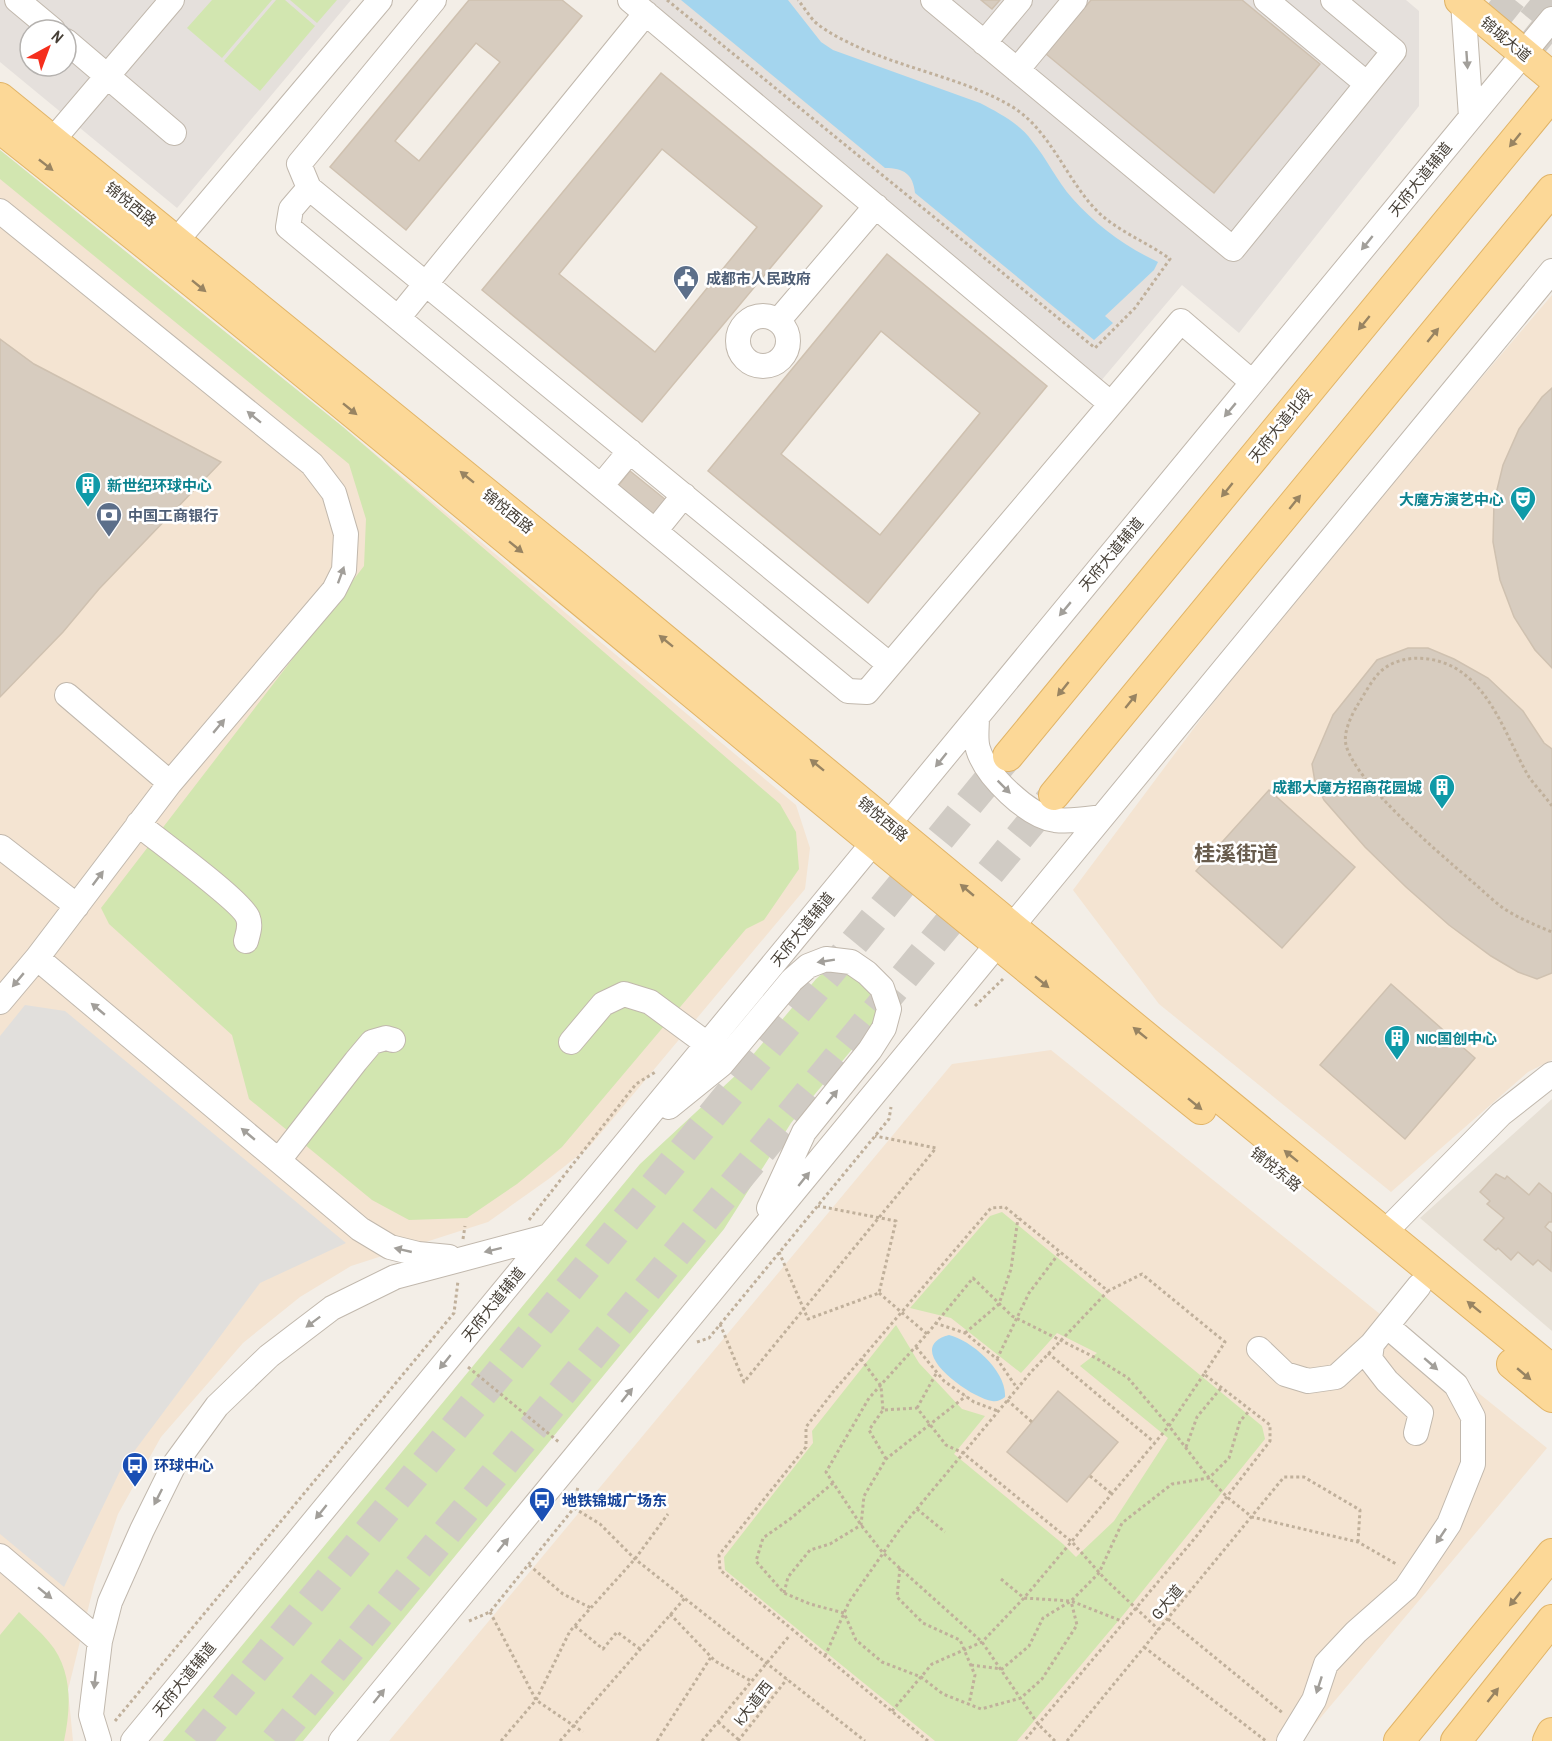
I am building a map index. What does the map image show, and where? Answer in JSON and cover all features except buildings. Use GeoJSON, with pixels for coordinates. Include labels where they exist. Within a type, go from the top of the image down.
{"type":"FeatureCollection","features":[{"type":"Feature","properties":{"kind":"main road","name":"锦城大道"},"geometry":{"type":"LineString","coordinates":[[1461,1],[1552,77]]}},
{"type":"Feature","properties":{"kind":"main road","name":"天府大道北段"},"geometry":{"type":"LineString","coordinates":[[1008,756],[1552,95]]}},
{"type":"Feature","properties":{"kind":"main road","name":"锦悦西路"},"geometry":{"type":"LineString","coordinates":[[0,98],[177,240],[881,833],[1009,945]]}},
{"type":"Feature","properties":{"kind":"main road","name":"锦悦西路"},"geometry":{"type":"LineString","coordinates":[[0,128],[881,833]]}},
{"type":"Feature","properties":{"kind":"main road"},"geometry":{"type":"LineString","coordinates":[[1054,795],[1552,190]]}},
{"type":"Feature","properties":{"kind":"main road","name":"锦悦东路"},"geometry":{"type":"LineString","coordinates":[[1009,945],[1384,1233],[1552,1370]]}},
{"type":"Feature","properties":{"kind":"main road","name":"锦悦东路"},"geometry":{"type":"LineString","coordinates":[[1009,945],[1552,1397]]}},
{"type":"Feature","properties":{"kind":"main road"},"geometry":{"type":"LineString","coordinates":[[1399,1741],[1552,1554]]}},
{"type":"Feature","properties":{"kind":"main road"},"geometry":{"type":"LineString","coordinates":[[1456,1741],[1552,1620]]}},
{"type":"Feature","properties":{"kind":"main road"},"geometry":{"type":"LineString","coordinates":[[1548,1741],[1552,1733]]}},
{"type":"Feature","properties":{"kind":"street"},"geometry":{"type":"LineString","coordinates":[[17,0],[39,18]]}},
{"type":"Feature","properties":{"kind":"street"},"geometry":{"type":"LineString","coordinates":[[52,141],[172,0]]}},
{"type":"Feature","properties":{"kind":"street"},"geometry":{"type":"LineString","coordinates":[[177,240],[380,0]]}},
{"type":"Feature","properties":{"kind":"street"},"geometry":{"type":"LineString","coordinates":[[434,0],[299,164],[309,188],[890,665]]}},
{"type":"Feature","properties":{"kind":"street"},"geometry":{"type":"LineString","coordinates":[[933,0],[1233,249],[1394,51],[1333,0]]}},
{"type":"Feature","properties":{"kind":"street"},"geometry":{"type":"LineString","coordinates":[[984,43],[1020,0]]}},
{"type":"Feature","properties":{"kind":"street"},"geometry":{"type":"LineString","coordinates":[[1017,70],[1075,0]]}},
{"type":"Feature","properties":{"kind":"street"},"geometry":{"type":"LineString","coordinates":[[1266,0],[1367,84]]}},
{"type":"Feature","properties":{"kind":"street"},"geometry":{"type":"LineString","coordinates":[[1461,1],[1471,117]]}},
{"type":"Feature","properties":{"kind":"street"},"geometry":{"type":"LineString","coordinates":[[398,318],[638,7],[1111,404]]}},
{"type":"Feature","properties":{"kind":"street","name":"天府大道辅道"},"geometry":{"type":"LineString","coordinates":[[133,1741],[443,1346],[549,1236],[1552,19]]}},
{"type":"Feature","properties":{"kind":"street"},"geometry":{"type":"LineString","coordinates":[[78,51],[174,134]]}},
{"type":"Feature","properties":{"kind":"street"},"geometry":{"type":"LineString","coordinates":[[309,188],[291,209],[288,227],[848,691],[867,692],[1181,321],[1252,382]]}},
{"type":"Feature","properties":{"kind":"street"},"geometry":{"type":"LineString","coordinates":[[778,321],[876,206]]}},
{"type":"Feature","properties":{"kind":"street"},"geometry":{"type":"LineString","coordinates":[[0,211],[312,464],[334,493],[346,534],[344,570],[334,590],[170,783],[37,958],[0,1002]]}},
{"type":"Feature","properties":{"kind":"street"},"geometry":{"type":"LineString","coordinates":[[341,1741],[754,1240],[1009,945],[1102,817],[1552,271]]}},
{"type":"Feature","properties":{"kind":"street"},"geometry":{"type":"LineString","coordinates":[[601,486],[630,451]]}},
{"type":"Feature","properties":{"kind":"street"},"geometry":{"type":"LineString","coordinates":[[655,531],[684,495]]}},
{"type":"Feature","properties":{"kind":"street"},"geometry":{"type":"LineString","coordinates":[[67,695],[170,783]]}},
{"type":"Feature","properties":{"kind":"street"},"geometry":{"type":"LineString","coordinates":[[977,717],[977,748],[988,769],[1027,808],[1053,820],[1102,817]]}},
{"type":"Feature","properties":{"kind":"street"},"geometry":{"type":"LineString","coordinates":[[138,825],[216,885],[248,916],[250,929],[246,941]]}},
{"type":"Feature","properties":{"kind":"street"},"geometry":{"type":"LineString","coordinates":[[1,847],[77,906]]}},
{"type":"Feature","properties":{"kind":"street"},"geometry":{"type":"LineString","coordinates":[[37,958],[360,1229],[390,1247],[418,1254],[461,1258]]}},
{"type":"Feature","properties":{"kind":"street"},"geometry":{"type":"LineString","coordinates":[[631,1137],[722,1065],[792,980],[808,966],[826,959],[835,960],[851,962],[867,973],[882,987],[889,1009],[884,1028],[870,1050],[804,1132],[754,1240]]}},
{"type":"Feature","properties":{"kind":"street"},"geometry":{"type":"LineString","coordinates":[[571,1042],[603,1004],[624,994],[650,1002],[707,1044]]}},
{"type":"Feature","properties":{"kind":"street"},"geometry":{"type":"LineString","coordinates":[[279,1160],[372,1042],[386,1038],[393,1040]]}},
{"type":"Feature","properties":{"kind":"street"},"geometry":{"type":"LineString","coordinates":[[1384,1233],[1501,1114],[1552,1074]]}},
{"type":"Feature","properties":{"kind":"street"},"geometry":{"type":"LineString","coordinates":[[99,1741],[91,1715],[100,1641],[110,1602],[174,1465],[217,1406],[269,1356],[332,1308],[395,1277],[549,1236]]}},
{"type":"Feature","properties":{"kind":"street"},"geometry":{"type":"LineString","coordinates":[[1259,1349],[1285,1374],[1308,1381],[1336,1377],[1380,1335],[1419,1287]]}},
{"type":"Feature","properties":{"kind":"street"},"geometry":{"type":"LineString","coordinates":[[1380,1335],[1381,1360],[1392,1375],[1426,1405],[1430,1418],[1420,1435]]}},
{"type":"Feature","properties":{"kind":"street"},"geometry":{"type":"LineString","coordinates":[[1294,1734],[1314,1700],[1326,1664],[1356,1632],[1406,1588],[1449,1524],[1473,1464],[1473,1418],[1456,1385],[1380,1335]]}},
{"type":"Feature","properties":{"kind":"street"},"geometry":{"type":"LineString","coordinates":[[0,1556],[100,1641]]}},
{"type":"Feature","properties":{"kind":"path"},"geometry":{"type":"LineString","coordinates":[[668,0],[1095,348],[1135,308],[1170,259],[1125,233],[1098,212],[1034,125],[1013,107],[987,94],[870,52],[834,36],[814,21],[798,0]]}},
{"type":"Feature","properties":{"kind":"path"},"geometry":{"type":"LineString","coordinates":[[1552,806],[1531,779],[1490,703],[1466,674],[1451,664],[1425,658],[1392,663],[1380,673],[1354,711],[1345,743],[1353,763],[1387,803],[1425,840],[1502,907],[1552,932]]}},
{"type":"Feature","properties":{"kind":"path"},"geometry":{"type":"LineString","coordinates":[[971,1010],[1009,945]]}},
{"type":"Feature","properties":{"kind":"path"},"geometry":{"type":"LineString","coordinates":[[697,1342],[708,1338],[889,1119],[892,1101]]}},
{"type":"Feature","properties":{"kind":"path"},"geometry":{"type":"LineString","coordinates":[[720,1324],[744,1382],[936,1148],[875,1136]]}},
{"type":"Feature","properties":{"kind":"path"},"geometry":{"type":"LineString","coordinates":[[818,1206],[896,1221],[879,1293]]}},
{"type":"Feature","properties":{"kind":"path"},"geometry":{"type":"LineString","coordinates":[[928,1741],[720,1570],[719,1555],[806,1447],[806,1427],[901,1311],[991,1208],[1005,1207],[1108,1291]]}},
{"type":"Feature","properties":{"kind":"path"},"geometry":{"type":"LineString","coordinates":[[965,1333],[999,1304],[1011,1269],[1018,1218]]}},
{"type":"Feature","properties":{"kind":"path"},"geometry":{"type":"LineString","coordinates":[[779,1252],[808,1319],[879,1293]]}},
{"type":"Feature","properties":{"kind":"path"},"geometry":{"type":"LineString","coordinates":[[997,1359],[1029,1293],[1060,1252]]}},
{"type":"Feature","properties":{"kind":"path"},"geometry":{"type":"LineString","coordinates":[[825,1656],[849,1602],[917,1509],[1017,1388],[1108,1291],[1142,1274],[1225,1342],[1169,1426],[1024,1598],[982,1642],[932,1664],[892,1711]]}},
{"type":"Feature","properties":{"kind":"path"},"geometry":{"type":"LineString","coordinates":[[1056,1741],[1038,1724],[982,1642],[883,1553],[861,1525],[826,1472],[869,1398],[974,1278],[1017,1319],[1096,1358],[1128,1378],[1209,1478],[1227,1497],[1252,1517],[1358,1542],[1415,1575]]}},
{"type":"Feature","properties":{"kind":"path"},"geometry":{"type":"LineString","coordinates":[[122,1712],[443,1346],[454,1313],[457,1292]]}},
{"type":"Feature","properties":{"kind":"path"},"geometry":{"type":"LineString","coordinates":[[879,1293],[927,1334]]}},
{"type":"Feature","properties":{"kind":"path"},"geometry":{"type":"LineString","coordinates":[[935,1323],[965,1333],[997,1359],[1017,1388]]}},
{"type":"Feature","properties":{"kind":"path"},"geometry":{"type":"LineString","coordinates":[[443,1346],[576,1457]]}},
{"type":"Feature","properties":{"kind":"path"},"geometry":{"type":"LineString","coordinates":[[916,1347],[944,1381],[974,1402],[998,1411]]}},
{"type":"Feature","properties":{"kind":"path"},"geometry":{"type":"LineString","coordinates":[[1048,1353],[1154,1442]]}},
{"type":"Feature","properties":{"kind":"path"},"geometry":{"type":"LineString","coordinates":[[861,1359],[881,1386],[884,1410],[869,1430],[886,1459]]}},
{"type":"Feature","properties":{"kind":"path"},"geometry":{"type":"LineString","coordinates":[[917,1408],[937,1372]]}},
{"type":"Feature","properties":{"kind":"path"},"geometry":{"type":"LineString","coordinates":[[1024,1741],[1196,1538],[1270,1441],[1270,1425],[1204,1374]]}},
{"type":"Feature","properties":{"kind":"path"},"geometry":{"type":"LineString","coordinates":[[1186,1448],[1197,1417],[1221,1388]]}},
{"type":"Feature","properties":{"kind":"path"},"geometry":{"type":"LineString","coordinates":[[861,1525],[864,1496],[886,1459],[931,1426],[966,1396]]}},
{"type":"Feature","properties":{"kind":"path"},"geometry":{"type":"LineString","coordinates":[[1007,1400],[1032,1422]]}},
{"type":"Feature","properties":{"kind":"path"},"geometry":{"type":"LineString","coordinates":[[884,1410],[917,1408]]}},
{"type":"Feature","properties":{"kind":"path"},"geometry":{"type":"LineString","coordinates":[[917,1408],[946,1445],[963,1453],[1072,1542],[1099,1573],[1159,1630]]}},
{"type":"Feature","properties":{"kind":"path"},"geometry":{"type":"LineString","coordinates":[[971,1665],[1002,1669],[1029,1646],[1043,1618],[1071,1601],[1099,1573],[1122,1523],[1172,1484],[1209,1478],[1228,1458],[1240,1421],[1250,1410]]}},
{"type":"Feature","properties":{"kind":"path"},"geometry":{"type":"LineString","coordinates":[[1089,1476],[1112,1494]]}},
{"type":"Feature","properties":{"kind":"path","name":"G大道"},"geometry":{"type":"LineString","coordinates":[[1067,1741],[1284,1477],[1304,1477],[1360,1510],[1358,1542]]}},
{"type":"Feature","properties":{"kind":"path"},"geometry":{"type":"LineString","coordinates":[[463,1623],[490,1612],[574,1508],[578,1484]]}},
{"type":"Feature","properties":{"kind":"path"},"geometry":{"type":"LineString","coordinates":[[833,1484],[763,1538],[756,1561],[784,1593],[810,1604],[844,1613]]}},
{"type":"Feature","properties":{"kind":"path"},"geometry":{"type":"LineString","coordinates":[[574,1508],[600,1524],[635,1559],[865,1741]]}},
{"type":"Feature","properties":{"kind":"path"},"geometry":{"type":"LineString","coordinates":[[917,1509],[945,1532]]}},
{"type":"Feature","properties":{"kind":"path"},"geometry":{"type":"LineString","coordinates":[[501,1741],[536,1700],[575,1626],[635,1559],[668,1514]]}},
{"type":"Feature","properties":{"kind":"path"},"geometry":{"type":"LineString","coordinates":[[784,1593],[788,1577],[810,1550],[830,1544],[861,1525]]}},
{"type":"Feature","properties":{"kind":"path"},"geometry":{"type":"LineString","coordinates":[[528,1565],[563,1594],[591,1608]]}},
{"type":"Feature","properties":{"kind":"path"},"geometry":{"type":"LineString","coordinates":[[900,1568],[897,1597],[923,1623],[960,1640],[975,1675],[969,1704]]}},
{"type":"Feature","properties":{"kind":"path"},"geometry":{"type":"LineString","coordinates":[[1000,1579],[1024,1598],[1071,1601],[1124,1622]]}},
{"type":"Feature","properties":{"kind":"path"},"geometry":{"type":"LineString","coordinates":[[560,1741],[685,1598]]}},
{"type":"Feature","properties":{"kind":"path"},"geometry":{"type":"LineString","coordinates":[[844,1613],[856,1640],[882,1662],[921,1677],[943,1694],[981,1709],[1021,1698],[1042,1678],[1077,1625],[1071,1601]]}},
{"type":"Feature","properties":{"kind":"path"},"geometry":{"type":"LineString","coordinates":[[490,1612],[536,1700],[583,1732]]}},
{"type":"Feature","properties":{"kind":"path"},"geometry":{"type":"LineString","coordinates":[[670,1614],[715,1661],[752,1681]]}},
{"type":"Feature","properties":{"kind":"path"},"geometry":{"type":"LineString","coordinates":[[1168,1619],[1294,1734]]}},
{"type":"Feature","properties":{"kind":"path"},"geometry":{"type":"LineString","coordinates":[[575,1626],[603,1649],[617,1632],[640,1648]]}},
{"type":"Feature","properties":{"kind":"path"},"geometry":{"type":"LineString","coordinates":[[702,1741],[790,1635]]}},
{"type":"Feature","properties":{"kind":"path"},"geometry":{"type":"LineString","coordinates":[[1144,1647],[1266,1741]]}},
{"type":"Feature","properties":{"kind":"path"},"geometry":{"type":"LineString","coordinates":[[657,1741],[711,1657]]}},
{"type":"Feature","properties":{"kind":"path","name":"k大道西"},"geometry":{"type":"LineString","coordinates":[[739,1740],[787,1679]]}},
{"type":"Feature","properties":{"kind":"path"},"geometry":{"type":"LineString","coordinates":[[717,1722],[739,1740]]}},
{"type":"Feature","properties":{"kind":"shaded area"},"geometry":{"type":"Polygon","coordinates":[[[0,0],[351,0],[177,208],[19,78],[78,78],[78,18],[18,18],[18,77],[0,62],[0,0]]]}},
{"type":"Feature","properties":{"kind":"shaded area"},"geometry":{"type":"Polygon","coordinates":[[[642,0],[1406,0],[1419,11],[1419,106],[1239,333],[1182,285],[1100,382],[642,0]]]}},
{"type":"Feature","properties":{"kind":"shaded area"},"geometry":{"type":"Polygon","coordinates":[[[0,150],[343,427],[796,805],[810,848],[805,889],[590,1146],[488,1222],[351,1266],[300,1297],[243,1343],[161,1437],[118,1514],[94,1585],[68,1690],[73,1741],[0,1741],[0,150]]]}},
{"type":"Feature","properties":{"kind":"shaded area"},"geometry":{"type":"Polygon","coordinates":[[[1552,295],[1552,1060],[1528,1072],[1391,1192],[1159,1004],[1073,890],[1200,720],[1312,576],[1552,295]]]}},
{"type":"Feature","properties":{"kind":"shaded area"},"geometry":{"type":"Polygon","coordinates":[[[25,1005],[65,1011],[346,1243],[260,1283],[121,1469],[64,1587],[0,1534],[0,1036],[25,1005]]]}},
{"type":"Feature","properties":{"kind":"shaded area"},"geometry":{"type":"Polygon","coordinates":[[[1051,1050],[1547,1448],[1301,1741],[389,1741],[952,1064],[1051,1050]]]}},
{"type":"Feature","properties":{"kind":"shaded area"},"geometry":{"type":"Polygon","coordinates":[[[1552,1099],[1552,1331],[1420,1218],[1552,1099]]]}},
{"type":"Feature","properties":{"kind":"green space"},"geometry":{"type":"Polygon","coordinates":[[[212,0],[272,0],[222,58],[187,28],[212,0]]]}},
{"type":"Feature","properties":{"kind":"green space"},"geometry":{"type":"Polygon","coordinates":[[[276,0],[285,0],[315,26],[260,91],[224,61],[276,0]]]}},
{"type":"Feature","properties":{"kind":"green space"},"geometry":{"type":"Polygon","coordinates":[[[290,0],[337,0],[317,23],[290,0]]]}},
{"type":"Feature","properties":{"kind":"green space"},"geometry":{"type":"Polygon","coordinates":[[[0,150],[343,427],[780,804],[796,832],[799,869],[764,920],[746,929],[562,1147],[517,1184],[467,1218],[409,1220],[372,1200],[249,1099],[232,1035],[109,924],[101,908],[364,566],[366,519],[349,464],[0,179],[0,150]]]}},
{"type":"Feature","properties":{"kind":"green space"},"geometry":{"type":"Polygon","coordinates":[[[847,967],[875,985],[878,1018],[791,1123],[724,1229],[303,1741],[163,1741],[640,1164],[736,1075],[816,979],[829,968],[847,967]]]}},
{"type":"Feature","properties":{"kind":"green space"},"geometry":{"type":"Polygon","coordinates":[[[1002,1212],[1262,1426],[1265,1439],[1124,1614],[1017,1741],[935,1741],[725,1570],[724,1557],[813,1443],[812,1431],[896,1325],[919,1363],[962,1409],[985,1416],[954,1454],[1076,1557],[1114,1521],[1168,1438],[1080,1366],[1097,1353],[1057,1333],[1021,1373],[951,1318],[910,1308],[990,1216],[1002,1212]]]}},
{"type":"Feature","properties":{"kind":"green space"},"geometry":{"type":"Polygon","coordinates":[[[19,1612],[49,1642],[62,1665],[69,1703],[64,1741],[0,1741],[0,1635],[19,1612]]]}},
{"type":"Feature","properties":{"kind":"water"},"geometry":{"type":"Polygon","coordinates":[[[681,0],[788,0],[821,42],[833,50],[980,103],[1015,124],[1027,135],[1081,208],[1122,242],[1158,262],[1154,270],[1105,316],[1113,323],[1094,340],[915,193],[912,181],[906,173],[897,169],[885,168],[681,0]]]}},
{"type":"Feature","properties":{"kind":"water"},"geometry":{"type":"Polygon","coordinates":[[[949,1335],[967,1343],[986,1358],[1000,1377],[1005,1397],[996,1401],[982,1398],[944,1372],[935,1361],[932,1350],[936,1341],[949,1335]]]}},
{"type":"Feature","properties":{"kind":"tunnel"},"geometry":{"type":"LineString","coordinates":[[1491,0],[1552,49]]}},
{"type":"Feature","properties":{"kind":"tunnel"},"geometry":{"type":"LineString","coordinates":[[1530,0],[1552,18]]}},
{"type":"Feature","properties":{"kind":"tunnel"},"geometry":{"type":"LineString","coordinates":[[196,1741],[1008,756]]}},
{"type":"Feature","properties":{"kind":"tunnel"},"geometry":{"type":"LineString","coordinates":[[275,1741],[1054,795]]}},
{"type":"Feature","properties":{"kind":"place","name":"成都市人民政府"},"geometry":{"type":"Point","coordinates":[686,301]}},
{"type":"Feature","properties":{"kind":"place","name":"新世纪环球中心"},"geometry":{"type":"Point","coordinates":[88,508]}},
{"type":"Feature","properties":{"kind":"place","name":"大魔方演艺中心"},"geometry":{"type":"Point","coordinates":[1523,522]}},
{"type":"Feature","properties":{"kind":"place","name":"中国工商银行"},"geometry":{"type":"Point","coordinates":[109,538]}},
{"type":"Feature","properties":{"kind":"place","name":"成都大魔方招商花园城"},"geometry":{"type":"Point","coordinates":[1442,810]}},
{"type":"Feature","properties":{"kind":"place","name":"NIC国创中心"},"geometry":{"type":"Point","coordinates":[1397,1061]}},
{"type":"Feature","properties":{"kind":"place","name":"环球中心"},"geometry":{"type":"Point","coordinates":[135,1488]}},
{"type":"Feature","properties":{"kind":"place","name":"地铁锦城广场东"},"geometry":{"type":"Point","coordinates":[542,1523]}},
{"type":"Feature","properties":{"kind":"district","name":"桂溪街道"},"geometry":{"type":"Point","coordinates":[1236,853]}}]}
